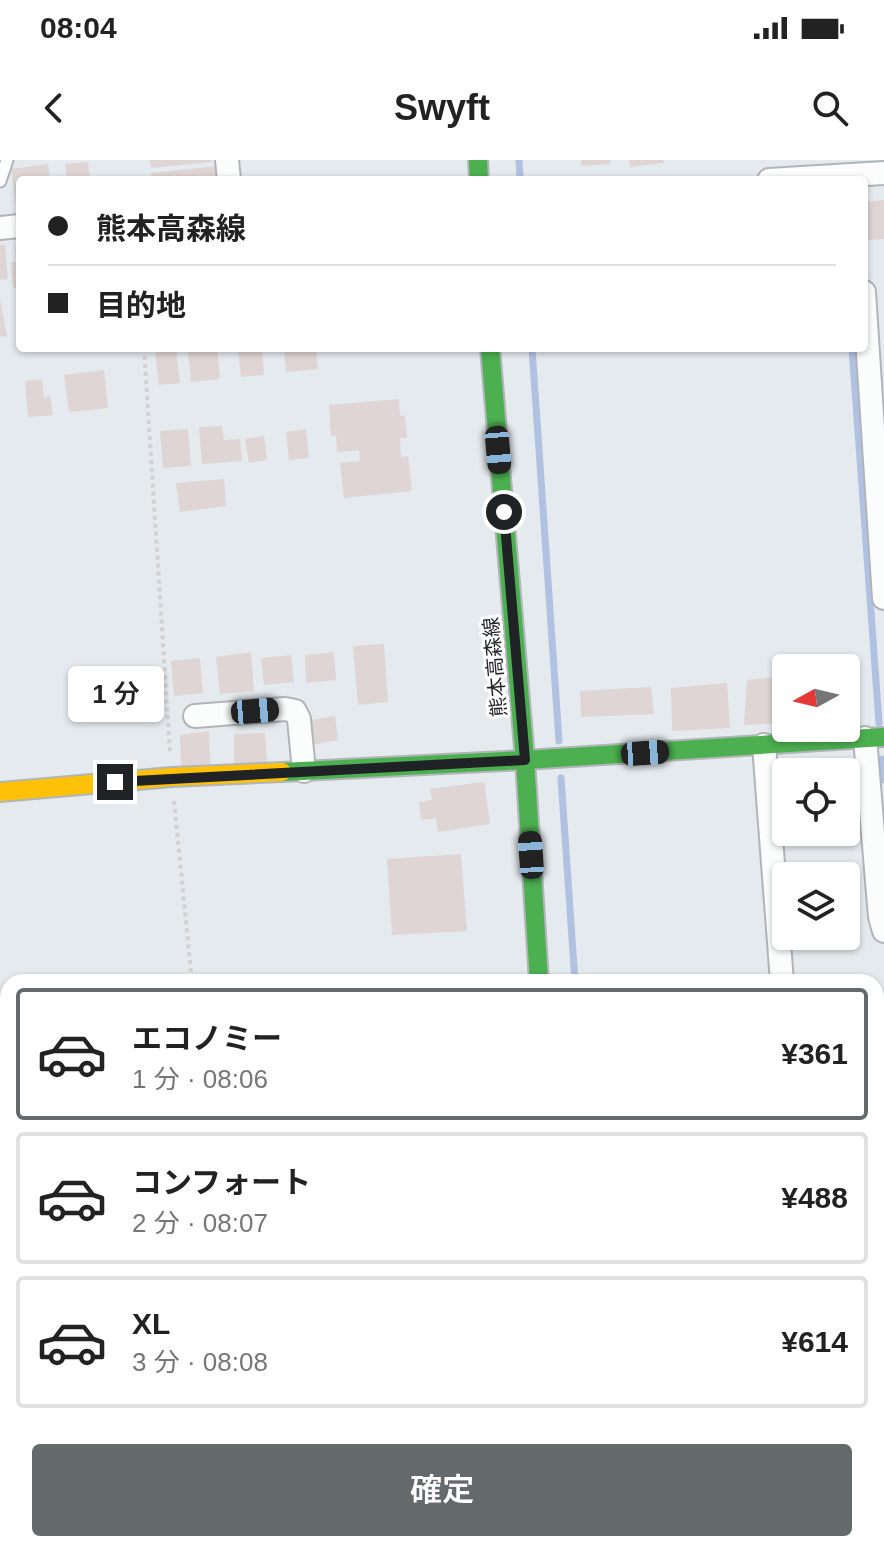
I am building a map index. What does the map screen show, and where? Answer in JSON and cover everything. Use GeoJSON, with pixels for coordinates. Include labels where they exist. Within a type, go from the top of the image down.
{"type":"FeatureCollection","features":[{"type":"Feature","properties":{"kind":"street"},"geometry":{"type":"LineString","coordinates":[[863,176],[884,173]]}},
{"type":"Feature","properties":{"kind":"street","name":"熊本高森線"},"geometry":{"type":"LineString","coordinates":[[490,352],[525,760],[538,974]]}},
{"type":"Feature","properties":{"kind":"street"},"geometry":{"type":"LineString","coordinates":[[868,352],[884,598]]}},
{"type":"Feature","properties":{"kind":"street"},"geometry":{"type":"LineString","coordinates":[[195,716],[285,709],[295,711],[299,719],[304,771]]}},
{"type":"Feature","properties":{"kind":"street"},"geometry":{"type":"LineString","coordinates":[[0,792],[172,777],[525,760],[875,737],[880,917],[884,931]]}},
{"type":"Feature","properties":{"kind":"street"},"geometry":{"type":"LineString","coordinates":[[764,745],[781,974]]}},
{"type":"Feature","properties":{"kind":"lane"},"geometry":{"type":"LineString","coordinates":[[0,181],[7,160]]}},
{"type":"Feature","properties":{"kind":"path"},"geometry":{"type":"LineString","coordinates":[[144,352],[172,777],[191,974]]}},
{"type":"Feature","properties":{"kind":"building"},"geometry":{"type":"Polygon","coordinates":[[[150,160],[212,160],[212,162],[151,168],[150,160]]]}},
{"type":"Feature","properties":{"kind":"building"},"geometry":{"type":"Polygon","coordinates":[[[581,160],[610,160],[610,164],[581,166],[581,160]]]}},
{"type":"Feature","properties":{"kind":"building"},"geometry":{"type":"Polygon","coordinates":[[[629,160],[663,160],[664,163],[630,167],[629,160]]]}},
{"type":"Feature","properties":{"kind":"building"},"geometry":{"type":"Polygon","coordinates":[[[88,162],[90,176],[66,176],[65,164],[88,162]]]}},
{"type":"Feature","properties":{"kind":"building"},"geometry":{"type":"Polygon","coordinates":[[[48,164],[50,176],[16,176],[16,207],[11,169],[48,164]]]}},
{"type":"Feature","properties":{"kind":"building"},"geometry":{"type":"Polygon","coordinates":[[[218,166],[219,176],[151,176],[151,173],[218,166]]]}},
{"type":"Feature","properties":{"kind":"building"},"geometry":{"type":"Polygon","coordinates":[[[884,200],[884,239],[868,240],[868,202],[884,200]]]}},
{"type":"Feature","properties":{"kind":"building"},"geometry":{"type":"Polygon","coordinates":[[[0,245],[5,245],[8,279],[0,280],[0,245]]]}},
{"type":"Feature","properties":{"kind":"building"},"geometry":{"type":"Polygon","coordinates":[[[11,262],[16,262],[16,288],[13,288],[11,262]]]}},
{"type":"Feature","properties":{"kind":"building"},"geometry":{"type":"Polygon","coordinates":[[[0,299],[7,336],[0,337],[0,299]]]}},
{"type":"Feature","properties":{"kind":"building"},"geometry":{"type":"Polygon","coordinates":[[[176,352],[180,383],[159,385],[155,353],[176,352]]]}},
{"type":"Feature","properties":{"kind":"building"},"geometry":{"type":"Polygon","coordinates":[[[188,352],[217,352],[220,379],[191,382],[188,352]]]}},
{"type":"Feature","properties":{"kind":"building"},"geometry":{"type":"Polygon","coordinates":[[[238,352],[262,352],[264,375],[241,377],[238,352]]]}},
{"type":"Feature","properties":{"kind":"building"},"geometry":{"type":"Polygon","coordinates":[[[284,352],[316,352],[318,369],[286,372],[284,352]]]}},
{"type":"Feature","properties":{"kind":"building"},"geometry":{"type":"Polygon","coordinates":[[[104,370],[108,408],[69,412],[64,375],[104,370]]]}},
{"type":"Feature","properties":{"kind":"building"},"geometry":{"type":"Polygon","coordinates":[[[42,379],[44,398],[50,395],[53,415],[28,417],[25,381],[42,379]]]}},
{"type":"Feature","properties":{"kind":"building"},"geometry":{"type":"Polygon","coordinates":[[[399,399],[400,416],[405,415],[407,438],[400,438],[401,457],[408,456],[412,491],[344,498],[340,463],[360,461],[359,450],[337,452],[336,435],[331,436],[329,405],[399,399]]]}},
{"type":"Feature","properties":{"kind":"building"},"geometry":{"type":"Polygon","coordinates":[[[222,426],[224,440],[240,439],[242,461],[202,464],[199,427],[222,426]]]}},
{"type":"Feature","properties":{"kind":"building"},"geometry":{"type":"Polygon","coordinates":[[[188,429],[191,466],[163,468],[160,431],[188,429]]]}},
{"type":"Feature","properties":{"kind":"building"},"geometry":{"type":"Polygon","coordinates":[[[306,429],[309,458],[289,460],[286,432],[306,429]]]}},
{"type":"Feature","properties":{"kind":"building"},"geometry":{"type":"Polygon","coordinates":[[[264,436],[267,460],[249,463],[245,439],[264,436]]]}},
{"type":"Feature","properties":{"kind":"building"},"geometry":{"type":"Polygon","coordinates":[[[224,479],[226,506],[180,512],[176,483],[224,479]]]}},
{"type":"Feature","properties":{"kind":"building"},"geometry":{"type":"Polygon","coordinates":[[[384,644],[388,702],[358,705],[353,646],[384,644]]]}},
{"type":"Feature","properties":{"kind":"building"},"geometry":{"type":"Polygon","coordinates":[[[251,652],[254,691],[220,694],[216,657],[251,652]]]}},
{"type":"Feature","properties":{"kind":"building"},"geometry":{"type":"Polygon","coordinates":[[[334,652],[336,680],[306,683],[305,655],[334,652]]]}},
{"type":"Feature","properties":{"kind":"building"},"geometry":{"type":"Polygon","coordinates":[[[291,655],[294,682],[264,685],[261,658],[291,655]]]}},
{"type":"Feature","properties":{"kind":"building"},"geometry":{"type":"Polygon","coordinates":[[[200,658],[203,693],[174,696],[171,661],[200,658]]]}},
{"type":"Feature","properties":{"kind":"building"},"geometry":{"type":"Polygon","coordinates":[[[772,677],[772,724],[744,725],[747,680],[772,677]]]}},
{"type":"Feature","properties":{"kind":"building"},"geometry":{"type":"Polygon","coordinates":[[[727,683],[730,728],[672,731],[671,688],[727,683]]]}},
{"type":"Feature","properties":{"kind":"building"},"geometry":{"type":"Polygon","coordinates":[[[651,687],[654,714],[581,717],[580,691],[651,687]]]}},
{"type":"Feature","properties":{"kind":"building"},"geometry":{"type":"Polygon","coordinates":[[[335,716],[338,740],[311,745],[306,721],[335,716]]]}},
{"type":"Feature","properties":{"kind":"building"},"geometry":{"type":"Polygon","coordinates":[[[209,731],[210,765],[181,766],[180,735],[209,731]]]}},
{"type":"Feature","properties":{"kind":"building"},"geometry":{"type":"Polygon","coordinates":[[[265,733],[267,763],[234,764],[234,734],[265,733]]]}},
{"type":"Feature","properties":{"kind":"building"},"geometry":{"type":"Polygon","coordinates":[[[484,782],[490,824],[438,832],[436,818],[421,820],[419,802],[432,800],[430,789],[484,782]]]}},
{"type":"Feature","properties":{"kind":"building"},"geometry":{"type":"Polygon","coordinates":[[[461,854],[467,931],[392,935],[387,859],[461,854]]]}},
{"type":"Feature","properties":{"kind":"waterway"},"geometry":{"type":"LineString","coordinates":[[519,160],[520,176]]}},
{"type":"Feature","properties":{"kind":"waterway"},"geometry":{"type":"LineString","coordinates":[[532,352],[559,741]]}},
{"type":"Feature","properties":{"kind":"waterway"},"geometry":{"type":"LineString","coordinates":[[852,352],[879,723]]}},
{"type":"Feature","properties":{"kind":"waterway"},"geometry":{"type":"LineString","coordinates":[[882,759],[884,780]]}},
{"type":"Feature","properties":{"kind":"waterway"},"geometry":{"type":"LineString","coordinates":[[561,778],[574,974]]}},
{"type":"Feature","properties":{"kind":"traffic: fast"},"geometry":{"type":"LineString","coordinates":[[478,160],[479,176]]}},
{"type":"Feature","properties":{"kind":"traffic: fast"},"geometry":{"type":"LineString","coordinates":[[490,352],[525,760],[538,974]]}},
{"type":"Feature","properties":{"kind":"traffic: fast"},"geometry":{"type":"LineString","coordinates":[[282,772],[884,737]]}},
{"type":"Feature","properties":{"kind":"traffic: slow"},"geometry":{"type":"LineString","coordinates":[[0,792],[172,777],[282,772]]}},
{"type":"Feature","properties":{"kind":"route"},"geometry":{"type":"LineString","coordinates":[[115,782],[525,760],[504,512]]}}]}
